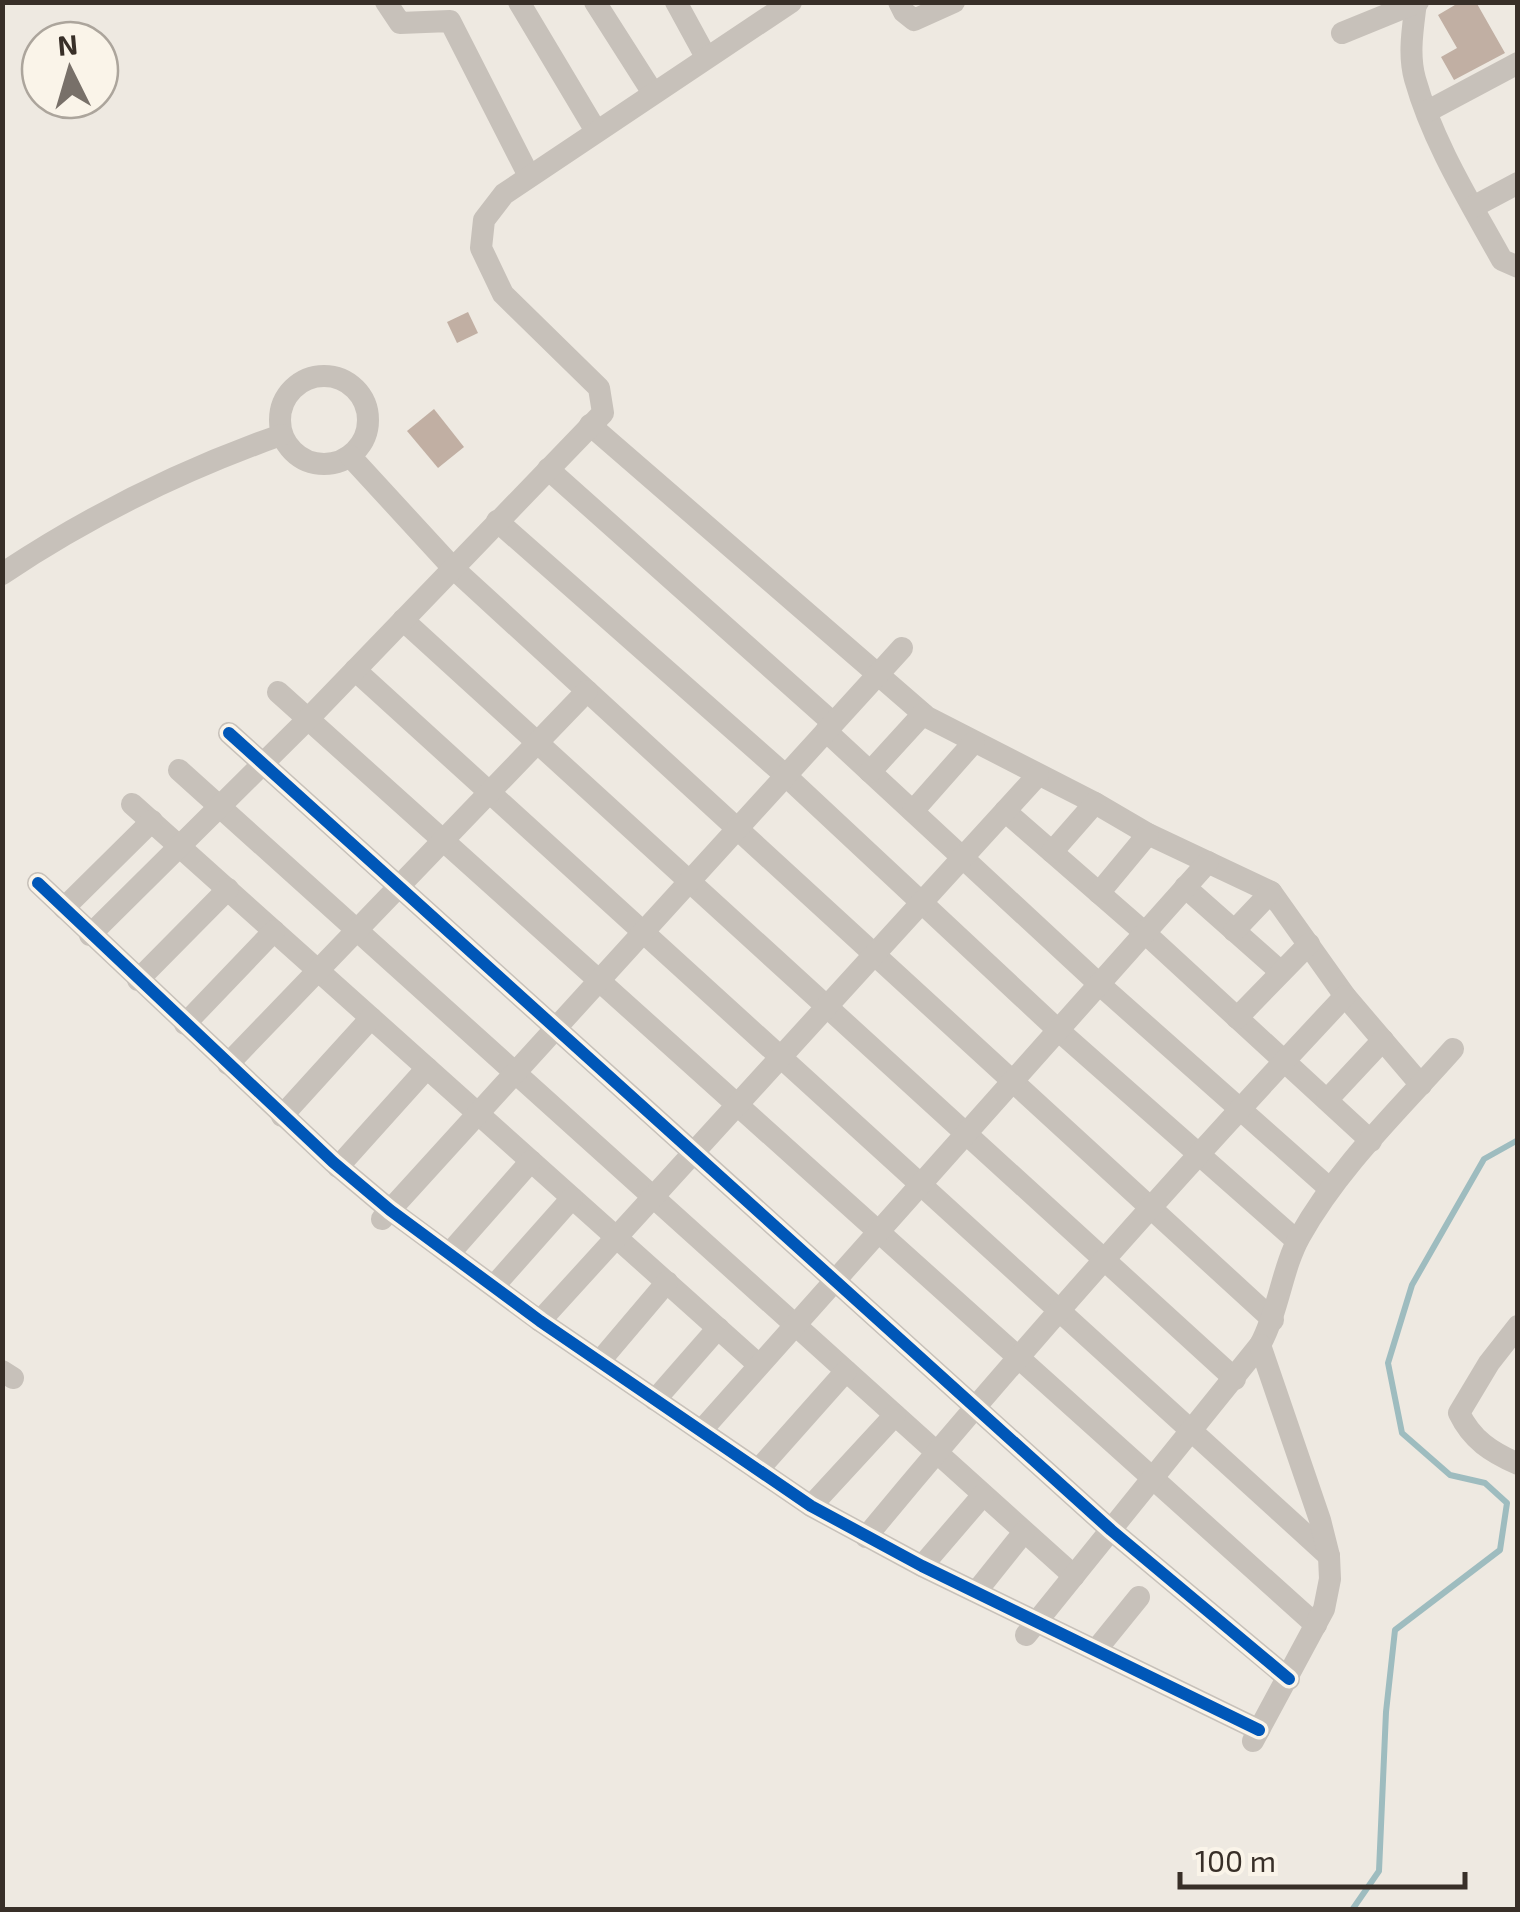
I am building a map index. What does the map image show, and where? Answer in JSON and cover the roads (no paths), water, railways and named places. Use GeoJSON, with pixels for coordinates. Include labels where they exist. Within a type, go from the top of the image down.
{"type":"FeatureCollection","features":[{"type":"Feature","properties":{"kind":"street"},"geometry":{"type":"LineString","coordinates":[[386,2],[400,23],[450,22],[529,176]]}},
{"type":"Feature","properties":{"kind":"street"},"geometry":{"type":"LineString","coordinates":[[519,2],[596,131]]}},
{"type":"Feature","properties":{"kind":"street"},"geometry":{"type":"LineString","coordinates":[[596,2],[653,93]]}},
{"type":"Feature","properties":{"kind":"street"},"geometry":{"type":"LineString","coordinates":[[676,2],[706,57]]}},
{"type":"Feature","properties":{"kind":"street"},"geometry":{"type":"LineString","coordinates":[[90,935],[307,720],[603,412],[599,388],[503,294],[481,248],[484,220],[504,194],[706,57],[759,10],[791,2]]}},
{"type":"Feature","properties":{"kind":"street"},"geometry":{"type":"LineString","coordinates":[[899,2],[914,20],[954,2]]}},
{"type":"Feature","properties":{"kind":"street"},"geometry":{"type":"LineString","coordinates":[[1342,34],[1417,3]]}},
{"type":"Feature","properties":{"kind":"street"},"geometry":{"type":"LineString","coordinates":[[1417,3],[1411,43],[1414,78],[1449,165],[1502,260],[1518,268]]}},
{"type":"Feature","properties":{"kind":"street"},"geometry":{"type":"LineString","coordinates":[[1428,111],[1518,63]]}},
{"type":"Feature","properties":{"kind":"street"},"geometry":{"type":"LineString","coordinates":[[1473,207],[1518,183]]}},
{"type":"Feature","properties":{"kind":"street"},"geometry":{"type":"LineString","coordinates":[[326,376],[347,382],[362,398],[368,418],[364,440],[350,456],[331,464],[310,462],[292,452],[282,435],[280,413],[288,393],[305,380],[326,376]]}},
{"type":"Feature","properties":{"kind":"street"},"geometry":{"type":"LineString","coordinates":[[590,424],[923,714],[1148,834],[1271,892],[1345,996],[1422,1085]]}},
{"type":"Feature","properties":{"kind":"street"},"geometry":{"type":"LineString","coordinates":[[2,574],[79,525],[134,496],[210,460],[282,435]]}},
{"type":"Feature","properties":{"kind":"street"},"geometry":{"type":"LineString","coordinates":[[350,456],[453,568],[1274,1320]]}},
{"type":"Feature","properties":{"kind":"street"},"geometry":{"type":"LineString","coordinates":[[548,469],[829,727],[870,772],[1099,984],[1329,1188]]}},
{"type":"Feature","properties":{"kind":"street"},"geometry":{"type":"LineString","coordinates":[[498,521],[785,775],[1058,1030],[1297,1241]]}},
{"type":"Feature","properties":{"kind":"street"},"geometry":{"type":"LineString","coordinates":[[403,620],[1235,1379]]}},
{"type":"Feature","properties":{"kind":"street"},"geometry":{"type":"LineString","coordinates":[[385,1215],[902,648]]}},
{"type":"Feature","properties":{"kind":"street"},"geometry":{"type":"LineString","coordinates":[[356,670],[1329,1556]]}},
{"type":"Feature","properties":{"kind":"street"},"geometry":{"type":"LineString","coordinates":[[228,1064],[588,691]]}},
{"type":"Feature","properties":{"kind":"street"},"geometry":{"type":"LineString","coordinates":[[278,692],[1316,1626]]}},
{"type":"Feature","properties":{"kind":"street"},"geometry":{"type":"LineString","coordinates":[[870,772],[923,714]]}},
{"type":"Feature","properties":{"kind":"street"},"geometry":{"type":"LineString","coordinates":[[229,733],[1112,1530],[1288,1680]]}},
{"type":"Feature","properties":{"kind":"street"},"geometry":{"type":"LineString","coordinates":[[913,811],[974,742]]}},
{"type":"Feature","properties":{"kind":"street"},"geometry":{"type":"LineString","coordinates":[[179,770],[1074,1576]]}},
{"type":"Feature","properties":{"kind":"street"},"geometry":{"type":"LineString","coordinates":[[540,1321],[1038,775]]}},
{"type":"Feature","properties":{"kind":"street"},"geometry":{"type":"LineString","coordinates":[[1052,852],[1095,803]]}},
{"type":"Feature","properties":{"kind":"street"},"geometry":{"type":"LineString","coordinates":[[132,804],[759,1365]]}},
{"type":"Feature","properties":{"kind":"street"},"geometry":{"type":"LineString","coordinates":[[1005,811],[1371,1140]]}},
{"type":"Feature","properties":{"kind":"street"},"geometry":{"type":"LineString","coordinates":[[64,908],[152,821]]}},
{"type":"Feature","properties":{"kind":"street"},"geometry":{"type":"LineString","coordinates":[[1099,893],[1148,834]]}},
{"type":"Feature","properties":{"kind":"street"},"geometry":{"type":"LineString","coordinates":[[701,1431],[1208,862]]}},
{"type":"Feature","properties":{"kind":"street"},"geometry":{"type":"LineString","coordinates":[[38,883],[385,1215],[449,1254],[810,1506],[976,1592],[1031,1628],[1096,1650],[1256,1736],[1316,1626],[1330,1579],[1329,1556],[1260,1345]]}},
{"type":"Feature","properties":{"kind":"street"},"geometry":{"type":"LineString","coordinates":[[1186,887],[1281,972]]}},
{"type":"Feature","properties":{"kind":"street"},"geometry":{"type":"LineString","coordinates":[[138,980],[228,889]]}},
{"type":"Feature","properties":{"kind":"street"},"geometry":{"type":"LineString","coordinates":[[1234,931],[1271,892]]}},
{"type":"Feature","properties":{"kind":"street"},"geometry":{"type":"LineString","coordinates":[[185,1024],[274,931]]}},
{"type":"Feature","properties":{"kind":"street"},"geometry":{"type":"LineString","coordinates":[[1237,1018],[1308,944]]}},
{"type":"Feature","properties":{"kind":"street"},"geometry":{"type":"LineString","coordinates":[[866,1537],[1103,1258],[1345,996]]}},
{"type":"Feature","properties":{"kind":"street"},"geometry":{"type":"LineString","coordinates":[[282,1116],[370,1018]]}},
{"type":"Feature","properties":{"kind":"street"},"geometry":{"type":"LineString","coordinates":[[1327,1100],[1383,1040]]}},
{"type":"Feature","properties":{"kind":"street"},"geometry":{"type":"LineString","coordinates":[[1031,1628],[1260,1345],[1274,1320],[1297,1241],[1329,1188],[1453,1050]]}},
{"type":"Feature","properties":{"kind":"street"},"geometry":{"type":"LineString","coordinates":[[338,1167],[426,1068]]}},
{"type":"Feature","properties":{"kind":"street"},"geometry":{"type":"LineString","coordinates":[[449,1254],[531,1161]]}},
{"type":"Feature","properties":{"kind":"street"},"geometry":{"type":"LineString","coordinates":[[494,1286],[572,1198]]}},
{"type":"Feature","properties":{"kind":"street"},"geometry":{"type":"LineString","coordinates":[[600,1361],[667,1282]]}},
{"type":"Feature","properties":{"kind":"street"},"geometry":{"type":"LineString","coordinates":[[1518,1326],[1489,1363],[1459,1413],[1468,1430],[1490,1451],[1518,1464]]}},
{"type":"Feature","properties":{"kind":"street"},"geometry":{"type":"LineString","coordinates":[[655,1400],[718,1328]]}},
{"type":"Feature","properties":{"kind":"street"},"geometry":{"type":"LineString","coordinates":[[758,1470],[846,1371]]}},
{"type":"Feature","properties":{"kind":"street"},"geometry":{"type":"LineString","coordinates":[[810,1506],[895,1415]]}},
{"type":"Feature","properties":{"kind":"street"},"geometry":{"type":"LineString","coordinates":[[922,1566],[983,1495]]}},
{"type":"Feature","properties":{"kind":"street"},"geometry":{"type":"LineString","coordinates":[[976,1592],[1024,1532]]}},
{"type":"Feature","properties":{"kind":"street"},"geometry":{"type":"LineString","coordinates":[[1096,1650],[1139,1596]]}},
{"type":"Feature","properties":{"kind":"waterway"},"geometry":{"type":"LineString","coordinates":[[1352,1910],[1379,1871],[1386,1712],[1395,1630],[1500,1550],[1507,1503],[1485,1483],[1450,1475],[1402,1433],[1388,1363],[1412,1285],[1484,1159],[1518,1140]]}}]}
